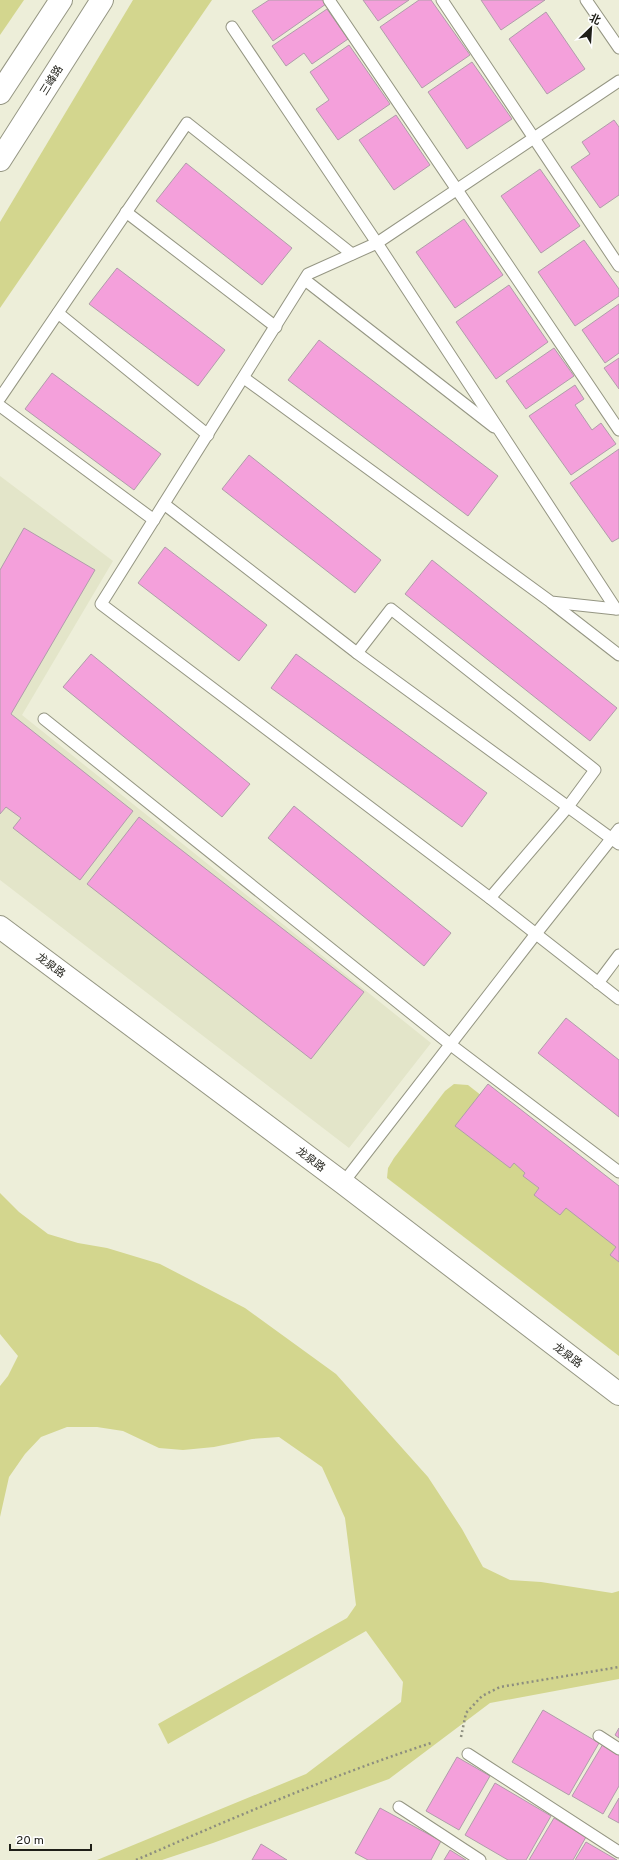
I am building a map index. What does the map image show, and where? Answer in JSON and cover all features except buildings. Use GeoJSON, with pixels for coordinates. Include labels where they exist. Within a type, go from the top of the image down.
{"type":"FeatureCollection","features":[{"type":"Feature","properties":{"kind":"street"},"geometry":{"type":"LineString","coordinates":[[0,93],[61,0]]}},
{"type":"Feature","properties":{"kind":"street","name":"三峰路"},"geometry":{"type":"LineString","coordinates":[[0,160],[102,0]]}},
{"type":"Feature","properties":{"kind":"street","name":"龙泉路"},"geometry":{"type":"LineString","coordinates":[[0,927],[343,1183],[619,1394]]}},
{"type":"Feature","properties":{"kind":"lane"},"geometry":{"type":"LineString","coordinates":[[329,0],[619,430]]}},
{"type":"Feature","properties":{"kind":"lane"},"geometry":{"type":"LineString","coordinates":[[442,0],[619,266]]}},
{"type":"Feature","properties":{"kind":"lane"},"geometry":{"type":"LineString","coordinates":[[586,0],[619,48]]}},
{"type":"Feature","properties":{"kind":"lane"},"geometry":{"type":"LineString","coordinates":[[232,27],[377,242],[617,609]]}},
{"type":"Feature","properties":{"kind":"lane"},"geometry":{"type":"LineString","coordinates":[[619,81],[377,242],[308,274],[276,328],[101,604],[490,898],[535,935],[619,999]]}},
{"type":"Feature","properties":{"kind":"lane"},"geometry":{"type":"LineString","coordinates":[[0,398],[187,123],[352,254]]}},
{"type":"Feature","properties":{"kind":"lane"},"geometry":{"type":"LineString","coordinates":[[126,212],[276,328]]}},
{"type":"Feature","properties":{"kind":"lane"},"geometry":{"type":"LineString","coordinates":[[305,280],[501,433]]}},
{"type":"Feature","properties":{"kind":"lane"},"geometry":{"type":"LineString","coordinates":[[58,313],[208,435]]}},
{"type":"Feature","properties":{"kind":"lane"},"geometry":{"type":"LineString","coordinates":[[244,378],[551,602],[619,655]]}},
{"type":"Feature","properties":{"kind":"lane"},"geometry":{"type":"LineString","coordinates":[[0,406],[154,520]]}},
{"type":"Feature","properties":{"kind":"lane"},"geometry":{"type":"LineString","coordinates":[[164,504],[357,653],[567,808],[616,841]]}},
{"type":"Feature","properties":{"kind":"lane"},"geometry":{"type":"LineString","coordinates":[[551,602],[617,609]]}},
{"type":"Feature","properties":{"kind":"lane"},"geometry":{"type":"LineString","coordinates":[[357,653],[390,609],[595,770],[567,808],[490,898]]}},
{"type":"Feature","properties":{"kind":"lane"},"geometry":{"type":"LineString","coordinates":[[44,719],[451,1045],[619,1172]]}},
{"type":"Feature","properties":{"kind":"lane"},"geometry":{"type":"LineString","coordinates":[[343,1183],[535,935],[616,841],[619,829]]}},
{"type":"Feature","properties":{"kind":"lane"},"geometry":{"type":"LineString","coordinates":[[598,983],[619,955]]}},
{"type":"Feature","properties":{"kind":"lane"},"geometry":{"type":"LineString","coordinates":[[599,1736],[619,1749]]}},
{"type":"Feature","properties":{"kind":"lane"},"geometry":{"type":"LineString","coordinates":[[468,1754],[619,1852]]}},
{"type":"Feature","properties":{"kind":"lane"},"geometry":{"type":"LineString","coordinates":[[399,1807],[480,1860]]}},
{"type":"Feature","properties":{"kind":"path"},"geometry":{"type":"LineString","coordinates":[[468,1754],[462,1742],[461,1733],[466,1713],[482,1696],[500,1687],[619,1667]]}},
{"type":"Feature","properties":{"kind":"path"},"geometry":{"type":"LineString","coordinates":[[136,1860],[271,1801],[379,1760],[431,1743]]}},
{"type":"Feature","properties":{"kind":"shaded area"},"geometry":{"type":"Polygon","coordinates":[[[0,476],[113,561],[22,715],[431,1043],[349,1148],[0,880],[0,476]]]}},
{"type":"Feature","properties":{"kind":"green space"},"geometry":{"type":"Polygon","coordinates":[[[0,0],[24,0],[0,35],[0,0]]]}},
{"type":"Feature","properties":{"kind":"green space"},"geometry":{"type":"Polygon","coordinates":[[[133,0],[212,0],[0,308],[0,222],[133,0]]]}},
{"type":"Feature","properties":{"kind":"green space"},"geometry":{"type":"Polygon","coordinates":[[[454,1084],[468,1085],[619,1204],[619,1356],[387,1178],[388,1168],[394,1158],[445,1091],[454,1084]]]}},
{"type":"Feature","properties":{"kind":"green space"},"geometry":{"type":"Polygon","coordinates":[[[0,1193],[19,1212],[48,1234],[78,1243],[107,1248],[160,1264],[245,1308],[336,1374],[428,1477],[462,1529],[483,1567],[510,1580],[541,1582],[612,1593],[619,1591],[619,1679],[490,1703],[389,1779],[213,1843],[162,1860],[97,1860],[306,1774],[401,1702],[403,1682],[366,1631],[168,1744],[158,1724],[347,1618],[356,1605],[345,1518],[322,1467],[279,1437],[252,1439],[214,1447],[183,1450],[159,1448],[123,1431],[97,1427],[67,1427],[41,1437],[25,1454],[9,1477],[0,1517],[0,1386],[8,1376],[18,1356],[0,1334],[0,1193]]]}}]}
